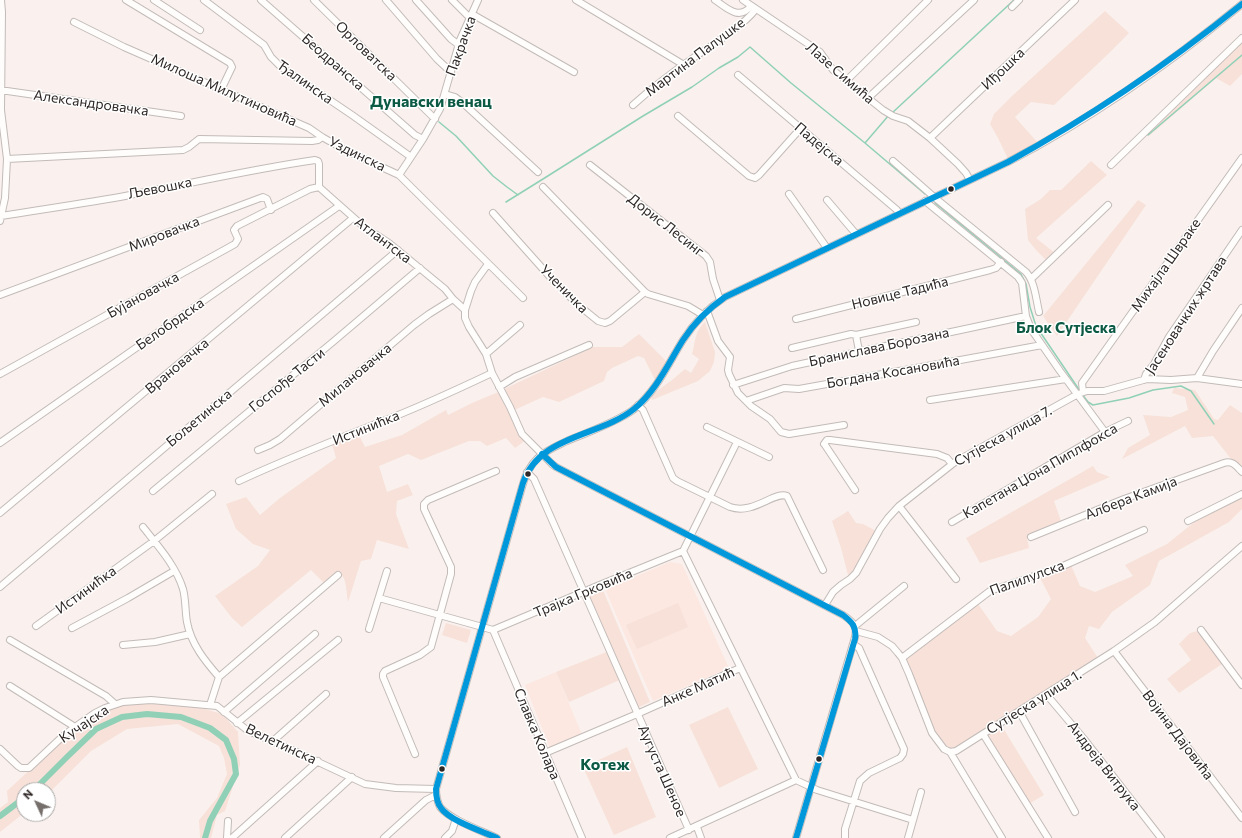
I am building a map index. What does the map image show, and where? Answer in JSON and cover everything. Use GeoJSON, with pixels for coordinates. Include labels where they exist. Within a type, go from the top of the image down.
{"type":"FeatureCollection","features":[{"type":"Feature","properties":{"kind":"street"},"geometry":{"type":"LineString","coordinates":[[0,0],[2,12],[0,90],[7,159],[5,198],[1,219]]}},
{"type":"Feature","properties":{"kind":"street"},"geometry":{"type":"LineString","coordinates":[[126,0],[230,63],[232,67],[222,90]]}},
{"type":"Feature","properties":{"kind":"street"},"geometry":{"type":"LineString","coordinates":[[154,0],[200,30]]}},
{"type":"Feature","properties":{"kind":"street","name":"Ђалинска"},"geometry":{"type":"LineString","coordinates":[[204,0],[264,46],[271,57],[281,67],[412,157]]}},
{"type":"Feature","properties":{"kind":"street","name":"Беодранска"},"geometry":{"type":"LineString","coordinates":[[261,0],[415,134],[424,139]]}},
{"type":"Feature","properties":{"kind":"street","name":"Орловатска"},"geometry":{"type":"LineString","coordinates":[[314,0],[435,119]]}},
{"type":"Feature","properties":{"kind":"street"},"geometry":{"type":"LineString","coordinates":[[386,0],[437,59],[451,72]]}},
{"type":"Feature","properties":{"kind":"street"},"geometry":{"type":"LineString","coordinates":[[416,0],[458,45]]}},
{"type":"Feature","properties":{"kind":"street"},"geometry":{"type":"LineString","coordinates":[[452,0],[471,16],[574,72]]}},
{"type":"Feature","properties":{"kind":"street","name":"Пакрачка"},"geometry":{"type":"LineString","coordinates":[[399,175],[424,139],[440,109],[458,45],[478,0]]}},
{"type":"Feature","properties":{"kind":"street"},"geometry":{"type":"LineString","coordinates":[[576,0],[684,65]]}},
{"type":"Feature","properties":{"kind":"street"},"geometry":{"type":"LineString","coordinates":[[714,0],[738,14],[754,8]]}},
{"type":"Feature","properties":{"kind":"street","name":"Лазе Симића"},"geometry":{"type":"LineString","coordinates":[[743,0],[820,52],[833,70],[888,113],[908,121],[930,138],[963,170],[970,180]]}},
{"type":"Feature","properties":{"kind":"street"},"geometry":{"type":"LineString","coordinates":[[846,81],[928,0]]}},
{"type":"Feature","properties":{"kind":"street"},"geometry":{"type":"LineString","coordinates":[[868,98],[974,0]]}},
{"type":"Feature","properties":{"kind":"street"},"geometry":{"type":"LineString","coordinates":[[1012,7],[1019,0]]}},
{"type":"Feature","properties":{"kind":"street","name":"Иђошка"},"geometry":{"type":"LineString","coordinates":[[930,138],[1074,0]]}},
{"type":"Feature","properties":{"kind":"street"},"geometry":{"type":"LineString","coordinates":[[497,838],[448,815],[441,808],[436,792],[522,487],[527,472],[533,462],[542,454],[554,447],[615,420],[631,411],[638,405],[661,378],[682,341],[692,327],[720,300],[1008,162],[1038,146],[1098,110],[1167,63],[1242,4]]}},
{"type":"Feature","properties":{"kind":"street","name":"Мартина Палушке"},"geometry":{"type":"LineString","coordinates":[[633,105],[660,81],[728,34],[746,19],[754,8]]}},
{"type":"Feature","properties":{"kind":"street","name":"Милоша Милутиновића"},"geometry":{"type":"LineString","coordinates":[[74,22],[124,47],[308,128],[322,137]]}},
{"type":"Feature","properties":{"kind":"street"},"geometry":{"type":"LineString","coordinates":[[1111,165],[1242,38]]}},
{"type":"Feature","properties":{"kind":"street","name":"Падејска"},"geometry":{"type":"LineString","coordinates":[[738,76],[897,210],[899,214]]}},
{"type":"Feature","properties":{"kind":"street","name":"Александровачка"},"geometry":{"type":"LineString","coordinates":[[0,90],[182,116]]}},
{"type":"Feature","properties":{"kind":"street"},"geometry":{"type":"LineString","coordinates":[[445,94],[455,97],[464,104],[538,172]]}},
{"type":"Feature","properties":{"kind":"street"},"geometry":{"type":"LineString","coordinates":[[678,116],[749,176],[755,178],[760,175],[800,129]]}},
{"type":"Feature","properties":{"kind":"street","name":"Уздинска"},"geometry":{"type":"LineString","coordinates":[[7,159],[182,150],[189,147],[199,139],[312,141],[318,140],[322,137],[347,151],[399,175],[523,298]]}},
{"type":"Feature","properties":{"kind":"street","name":"Михајла Швраке"},"geometry":{"type":"LineString","coordinates":[[1081,393],[1082,383],[1242,158]]}},
{"type":"Feature","properties":{"kind":"street","name":"Љевошка"},"geometry":{"type":"LineString","coordinates":[[1,219],[281,165],[315,160],[318,162],[319,187]]}},
{"type":"Feature","properties":{"kind":"street"},"geometry":{"type":"LineString","coordinates":[[893,161],[1007,257],[1021,266],[1031,279],[1039,312]]}},
{"type":"Feature","properties":{"kind":"street","name":"Дорис Лесинг"},"geometry":{"type":"LineString","coordinates":[[590,165],[706,256],[710,262],[713,279],[720,300]]}},
{"type":"Feature","properties":{"kind":"street"},"geometry":{"type":"LineString","coordinates":[[272,210],[310,189],[319,187]]}},
{"type":"Feature","properties":{"kind":"street","name":"Атлантска"},"geometry":{"type":"LineString","coordinates":[[319,187],[369,231],[379,236],[398,250],[445,289],[465,310]]}},
{"type":"Feature","properties":{"kind":"street"},"geometry":{"type":"LineString","coordinates":[[543,187],[645,292],[705,313],[718,341],[730,357],[728,370],[738,393],[765,415],[780,430],[786,434],[844,425]]}},
{"type":"Feature","properties":{"kind":"street"},"geometry":{"type":"LineString","coordinates":[[789,194],[827,248]]}},
{"type":"Feature","properties":{"kind":"street","name":"Мировачка"},"geometry":{"type":"LineString","coordinates":[[0,295],[263,197],[267,198],[272,210]]}},
{"type":"Feature","properties":{"kind":"street"},"geometry":{"type":"LineString","coordinates":[[827,200],[856,234]]}},
{"type":"Feature","properties":{"kind":"street"},"geometry":{"type":"LineString","coordinates":[[925,201],[1001,262],[1021,281],[1025,299],[1026,316],[1031,329],[1066,378],[1081,393],[1105,432]]}},
{"type":"Feature","properties":{"kind":"street","name":"Белобрдска"},"geometry":{"type":"LineString","coordinates":[[0,443],[339,206]]}},
{"type":"Feature","properties":{"kind":"street"},"geometry":{"type":"LineString","coordinates":[[1031,279],[1108,206]]}},
{"type":"Feature","properties":{"kind":"street","name":"Бујановачка"},"geometry":{"type":"LineString","coordinates":[[0,374],[235,244],[238,239],[234,230],[235,228],[272,210]]}},
{"type":"Feature","properties":{"kind":"street","name":"Ученичка"},"geometry":{"type":"LineString","coordinates":[[493,214],[551,278],[598,322],[608,323],[645,292]]}},
{"type":"Feature","properties":{"kind":"street","name":"Врановачка"},"geometry":{"type":"LineString","coordinates":[[0,513],[353,218]]}},
{"type":"Feature","properties":{"kind":"street","name":"Јасеновачких жртава"},"geometry":{"type":"LineString","coordinates":[[1144,380],[1146,374],[1154,364],[1169,336],[1242,230]]}},
{"type":"Feature","properties":{"kind":"street","name":"Бољетинска"},"geometry":{"type":"LineString","coordinates":[[0,587],[398,250]]}},
{"type":"Feature","properties":{"kind":"street","name":"Новице Тадића"},"geometry":{"type":"LineString","coordinates":[[796,319],[990,270],[996,268],[1001,262]]}},
{"type":"Feature","properties":{"kind":"street"},"geometry":{"type":"LineString","coordinates":[[488,264],[475,282],[467,301],[465,318],[486,354],[492,373],[522,434],[556,467],[843,614],[856,628],[878,636],[892,646],[902,658],[932,732],[944,749],[950,752],[1002,838]]}},
{"type":"Feature","properties":{"kind":"street","name":"Госпође Тасти"},"geometry":{"type":"LineString","coordinates":[[153,491],[420,268]]}},
{"type":"Feature","properties":{"kind":"street","name":"Милановачка"},"geometry":{"type":"LineString","coordinates":[[258,450],[270,446],[280,439],[414,325],[453,299]]}},
{"type":"Feature","properties":{"kind":"street"},"geometry":{"type":"LineString","coordinates":[[1197,378],[1242,308]]}},
{"type":"Feature","properties":{"kind":"street","name":"Бранислава Борозана"},"geometry":{"type":"LineString","coordinates":[[734,385],[785,368],[1026,316]]}},
{"type":"Feature","properties":{"kind":"street"},"geometry":{"type":"LineString","coordinates":[[792,348],[851,334],[856,335],[916,322]]}},
{"type":"Feature","properties":{"kind":"street"},"geometry":{"type":"LineString","coordinates":[[486,354],[520,325]]}},
{"type":"Feature","properties":{"kind":"street"},"geometry":{"type":"LineString","coordinates":[[856,335],[859,351]]}},
{"type":"Feature","properties":{"kind":"street","name":"Богдана Косановића"},"geometry":{"type":"LineString","coordinates":[[746,401],[784,388],[806,388],[1042,345]]}},
{"type":"Feature","properties":{"kind":"street"},"geometry":{"type":"LineString","coordinates":[[499,387],[515,377],[589,346]]}},
{"type":"Feature","properties":{"kind":"street","name":"Истинићка"},"geometry":{"type":"LineString","coordinates":[[239,481],[322,445],[412,409],[492,373]]}},
{"type":"Feature","properties":{"kind":"street"},"geometry":{"type":"LineString","coordinates":[[930,400],[1066,378]]}},
{"type":"Feature","properties":{"kind":"street","name":"Сутјеска улица 7."},"geometry":{"type":"LineString","coordinates":[[825,605],[833,592],[856,573],[880,529],[899,506],[952,464],[1081,393],[1104,391],[1144,380],[1197,378],[1241,383]]}},
{"type":"Feature","properties":{"kind":"street"},"geometry":{"type":"LineString","coordinates":[[638,405],[643,410],[673,478],[709,497],[739,510],[749,509],[781,495],[787,496],[824,570]]}},
{"type":"Feature","properties":{"kind":"street","name":"Капетана Џона Пиплфокса"},"geometry":{"type":"LineString","coordinates":[[952,522],[1105,432],[1128,421]]}},
{"type":"Feature","properties":{"kind":"street"},"geometry":{"type":"LineString","coordinates":[[707,426],[769,457]]}},
{"type":"Feature","properties":{"kind":"street"},"geometry":{"type":"LineString","coordinates":[[855,490],[825,446],[824,444],[827,440],[937,454],[947,458],[952,464]]}},
{"type":"Feature","properties":{"kind":"street"},"geometry":{"type":"LineString","coordinates":[[737,442],[683,551],[796,780],[811,788],[913,820]]}},
{"type":"Feature","properties":{"kind":"street","name":"Албера Камија"},"geometry":{"type":"LineString","coordinates":[[1031,537],[1124,499],[1224,462],[1232,462],[1242,472]]}},
{"type":"Feature","properties":{"kind":"street"},"geometry":{"type":"LineString","coordinates":[[415,754],[383,674],[385,671],[420,655],[431,647],[451,574],[451,567],[424,509],[424,504],[428,500],[496,471]]}},
{"type":"Feature","properties":{"kind":"street","name":"Аугуста Шеное"},"geometry":{"type":"LineString","coordinates":[[527,472],[534,479],[689,830]]}},
{"type":"Feature","properties":{"kind":"street","name":"Истинићка"},"geometry":{"type":"LineString","coordinates":[[36,626],[154,541],[212,494]]}},
{"type":"Feature","properties":{"kind":"street"},"geometry":{"type":"LineString","coordinates":[[1188,521],[1242,494]]}},
{"type":"Feature","properties":{"kind":"street"},"geometry":{"type":"LineString","coordinates":[[899,506],[956,579]]}},
{"type":"Feature","properties":{"kind":"street"},"geometry":{"type":"LineString","coordinates":[[143,527],[174,571],[182,588],[185,598],[187,623],[198,652],[220,677]]}},
{"type":"Feature","properties":{"kind":"street","name":"Палилулска"},"geometry":{"type":"LineString","coordinates":[[902,658],[990,591],[1063,566],[1144,530]]}},
{"type":"Feature","properties":{"kind":"street","name":"Сутјеска улица 1."},"geometry":{"type":"LineString","coordinates":[[950,752],[956,751],[1114,652],[1155,622],[1242,546]]}},
{"type":"Feature","properties":{"kind":"street","name":"Трајка Грковића"},"geometry":{"type":"LineString","coordinates":[[493,630],[683,551]]}},
{"type":"Feature","properties":{"kind":"street"},"geometry":{"type":"LineString","coordinates":[[72,628],[174,571]]}},
{"type":"Feature","properties":{"kind":"street"},"geometry":{"type":"LineString","coordinates":[[369,629],[387,571]]}},
{"type":"Feature","properties":{"kind":"street"},"geometry":{"type":"LineString","coordinates":[[210,705],[220,677],[338,575]]}},
{"type":"Feature","properties":{"kind":"street"},"geometry":{"type":"LineString","coordinates":[[796,838],[853,644],[856,628],[904,586]]}},
{"type":"Feature","properties":{"kind":"street"},"geometry":{"type":"LineString","coordinates":[[378,598],[493,630]]}},
{"type":"Feature","properties":{"kind":"street","name":"Славка Колара"},"geometry":{"type":"LineString","coordinates":[[493,630],[582,838]]}},
{"type":"Feature","properties":{"kind":"street"},"geometry":{"type":"LineString","coordinates":[[1201,630],[1242,685]]}},
{"type":"Feature","properties":{"kind":"street"},"geometry":{"type":"LineString","coordinates":[[123,645],[155,642],[190,634]]}},
{"type":"Feature","properties":{"kind":"street"},"geometry":{"type":"LineString","coordinates":[[224,712],[315,634]]}},
{"type":"Feature","properties":{"kind":"street"},"geometry":{"type":"LineString","coordinates":[[10,640],[106,696],[115,704]]}},
{"type":"Feature","properties":{"kind":"street"},"geometry":{"type":"LineString","coordinates":[[237,723],[338,640]]}},
{"type":"Feature","properties":{"kind":"street"},"geometry":{"type":"LineString","coordinates":[[845,838],[845,829],[859,784],[869,772],[900,758],[904,749],[859,648],[853,644]]}},
{"type":"Feature","properties":{"kind":"street","name":"Војина Дајовића"},"geometry":{"type":"LineString","coordinates":[[1114,652],[1242,818]]}},
{"type":"Feature","properties":{"kind":"street","name":"Анке Матић"},"geometry":{"type":"LineString","coordinates":[[545,753],[740,668]]}},
{"type":"Feature","properties":{"kind":"street"},"geometry":{"type":"LineString","coordinates":[[10,686],[75,727]]}},
{"type":"Feature","properties":{"kind":"street"},"geometry":{"type":"LineString","coordinates":[[273,741],[326,694]]}},
{"type":"Feature","properties":{"kind":"street","name":"Андреја Витрука"},"geometry":{"type":"LineString","coordinates":[[1046,694],[1084,739],[1160,838]]}},
{"type":"Feature","properties":{"kind":"street","name":"Кучајска"},"geometry":{"type":"LineString","coordinates":[[0,749],[18,766],[21,768],[28,768],[75,727],[96,713],[115,704],[151,700],[210,705]]}},
{"type":"Feature","properties":{"kind":"street","name":"Велетинска"},"geometry":{"type":"LineString","coordinates":[[210,705],[217,706],[247,730],[318,761],[365,784],[436,792]]}},
{"type":"Feature","properties":{"kind":"street"},"geometry":{"type":"LineString","coordinates":[[1019,711],[1075,812]]}},
{"type":"Feature","properties":{"kind":"street"},"geometry":{"type":"LineString","coordinates":[[983,734],[1048,838]]}},
{"type":"Feature","properties":{"kind":"street"},"geometry":{"type":"LineString","coordinates":[[232,838],[318,761]]}},
{"type":"Feature","properties":{"kind":"street"},"geometry":{"type":"LineString","coordinates":[[285,838],[352,777]]}},
{"type":"Feature","properties":{"kind":"street"},"geometry":{"type":"LineString","coordinates":[[670,838],[697,827],[796,780]]}},
{"type":"Feature","properties":{"kind":"street"},"geometry":{"type":"LineString","coordinates":[[384,838],[436,792]]}},
{"type":"Feature","properties":{"kind":"street"},"geometry":{"type":"LineString","coordinates":[[908,838],[920,792]]}},
{"type":"Feature","properties":{"kind":"street"},"geometry":{"type":"LineString","coordinates":[[445,838],[452,830],[456,819]]}},
{"type":"Feature","properties":{"kind":"street"},"geometry":{"type":"LineString","coordinates":[[227,838],[228,821]]}},
{"type":"Feature","properties":{"kind":"street"},"geometry":{"type":"LineString","coordinates":[[697,827],[701,838]]}},
{"type":"Feature","properties":{"kind":"shaded area"},"geometry":{"type":"Polygon","coordinates":[[[1105,11],[1129,33],[1054,105],[1031,102],[1015,117],[1038,143],[1008,159],[990,124],[994,114],[1105,11]]]}},
{"type":"Feature","properties":{"kind":"shaded area"},"geometry":{"type":"Polygon","coordinates":[[[1242,41],[1242,74],[1230,86],[1216,78],[1149,136],[1147,134],[1242,41]]]}},
{"type":"Feature","properties":{"kind":"shaded area"},"geometry":{"type":"Polygon","coordinates":[[[1091,161],[1107,175],[1036,238],[1056,254],[1048,262],[1028,240],[1025,209],[1041,199],[1050,190],[1061,190],[1091,161]]]}},
{"type":"Feature","properties":{"kind":"shaded area"},"geometry":{"type":"Polygon","coordinates":[[[1138,200],[1146,205],[1057,336],[1043,316],[1138,200]]]}},
{"type":"Feature","properties":{"kind":"shaded area"},"geometry":{"type":"Polygon","coordinates":[[[705,322],[715,352],[714,362],[710,371],[698,381],[652,400],[651,396],[654,393],[685,369],[691,373],[699,359],[692,354],[696,337],[699,329],[705,322]]]}},
{"type":"Feature","properties":{"kind":"shaded area"},"geometry":{"type":"Polygon","coordinates":[[[639,334],[667,362],[655,380],[644,358],[638,356],[612,368],[607,372],[604,381],[559,402],[543,397],[510,412],[526,440],[515,448],[506,438],[487,446],[480,441],[469,441],[421,460],[408,454],[379,466],[387,492],[408,484],[413,495],[397,501],[396,514],[409,549],[377,540],[371,559],[361,561],[348,602],[345,582],[340,572],[325,584],[311,570],[242,627],[232,618],[215,596],[258,566],[270,550],[253,544],[236,529],[226,504],[246,497],[260,515],[280,498],[336,458],[332,444],[358,433],[365,447],[402,435],[446,410],[448,415],[593,347],[622,347],[639,334]]]}},
{"type":"Feature","properties":{"kind":"shaded area"},"geometry":{"type":"Polygon","coordinates":[[[1174,388],[1195,390],[1214,419],[1218,420],[1230,405],[1242,413],[1242,473],[1213,436],[1192,438],[1185,426],[1122,459],[1128,448],[1150,435],[1143,415],[1171,417],[1188,410],[1185,397],[1172,393],[1174,388]]]}},
{"type":"Feature","properties":{"kind":"shaded area"},"geometry":{"type":"Polygon","coordinates":[[[1093,466],[1097,472],[1110,477],[1054,501],[1062,524],[1027,538],[1029,548],[980,563],[966,538],[1093,466]]]}},
{"type":"Feature","properties":{"kind":"shaded area"},"geometry":{"type":"Polygon","coordinates":[[[1242,497],[1242,509],[1229,522],[1159,561],[1150,585],[1112,612],[1099,629],[1089,626],[1085,638],[1100,661],[1000,723],[1044,795],[1027,805],[983,734],[950,752],[937,741],[902,658],[976,601],[997,631],[1011,636],[1038,617],[1051,599],[1038,574],[1070,563],[1080,586],[1095,592],[1133,576],[1125,565],[1167,544],[1198,519],[1242,497]]]}},
{"type":"Feature","properties":{"kind":"shaded area"},"geometry":{"type":"Polygon","coordinates":[[[848,511],[856,523],[863,524],[876,531],[852,572],[848,575],[832,521],[848,511]]]}},
{"type":"Feature","properties":{"kind":"shaded area"},"geometry":{"type":"Polygon","coordinates":[[[670,562],[682,564],[729,668],[653,701],[605,589],[670,562]]]}},
{"type":"Feature","properties":{"kind":"shaded area"},"geometry":{"type":"Polygon","coordinates":[[[603,590],[650,702],[637,708],[589,595],[603,590]]]}},
{"type":"Feature","properties":{"kind":"shaded area"},"geometry":{"type":"Polygon","coordinates":[[[678,603],[688,627],[637,649],[626,625],[678,603]]]}},
{"type":"Feature","properties":{"kind":"shaded area"},"geometry":{"type":"Polygon","coordinates":[[[446,623],[471,630],[467,643],[442,635],[446,623]]]}},
{"type":"Feature","properties":{"kind":"shaded area"},"geometry":{"type":"Polygon","coordinates":[[[1201,630],[1225,662],[1179,693],[1167,679],[1191,660],[1179,644],[1190,633],[1201,630]]]}},
{"type":"Feature","properties":{"kind":"shaded area"},"geometry":{"type":"Polygon","coordinates":[[[609,651],[622,679],[569,702],[556,672],[609,651]]]}},
{"type":"Feature","properties":{"kind":"shaded area"},"geometry":{"type":"Polygon","coordinates":[[[556,672],[583,737],[551,751],[525,685],[556,672]]]}},
{"type":"Feature","properties":{"kind":"shaded area"},"geometry":{"type":"Polygon","coordinates":[[[152,701],[185,703],[222,714],[238,732],[240,765],[225,811],[217,815],[211,838],[200,838],[199,820],[217,798],[227,774],[224,758],[219,746],[178,724],[127,729],[91,751],[56,786],[56,782],[17,782],[52,749],[89,720],[117,705],[152,701]]]}},
{"type":"Feature","properties":{"kind":"shaded area"},"geometry":{"type":"Polygon","coordinates":[[[728,707],[758,769],[719,788],[689,725],[728,707]]]}},
{"type":"Feature","properties":{"kind":"shaded area"},"geometry":{"type":"Polygon","coordinates":[[[627,747],[656,817],[614,835],[583,767],[627,747]]]}},
{"type":"Feature","properties":{"kind":"shaded area"},"geometry":{"type":"Polygon","coordinates":[[[16,783],[16,819],[0,832],[0,808],[8,802],[7,791],[16,783]]]}},
{"type":"Feature","properties":{"kind":"waterway"},"geometry":{"type":"LineString","coordinates":[[892,113],[1014,0]]}},
{"type":"Feature","properties":{"kind":"waterway"},"geometry":{"type":"LineString","coordinates":[[506,202],[692,87],[738,57],[750,47],[791,83],[865,143],[889,115]]}},
{"type":"Feature","properties":{"kind":"waterway"},"geometry":{"type":"LineString","coordinates":[[1148,135],[1242,55]]}},
{"type":"Feature","properties":{"kind":"waterway"},"geometry":{"type":"LineString","coordinates":[[439,122],[456,136],[493,176],[518,195]]}},
{"type":"Feature","properties":{"kind":"waterway"},"geometry":{"type":"LineString","coordinates":[[865,143],[925,194]]}},
{"type":"Feature","properties":{"kind":"waterway"},"geometry":{"type":"LineString","coordinates":[[935,203],[1021,274],[1026,284],[1030,307],[1036,326],[1080,391]]}},
{"type":"Feature","properties":{"kind":"waterway"},"geometry":{"type":"LineString","coordinates":[[1082,394],[1088,402],[1093,405],[1129,398],[1153,390],[1181,386],[1191,391],[1214,424]]}},
{"type":"Feature","properties":{"kind":"waterway"},"geometry":{"type":"LineString","coordinates":[[42,782],[96,729],[122,717],[147,714],[181,717],[210,728],[226,740],[234,759],[236,774],[210,821],[205,838]]}},
{"type":"Feature","properties":{"kind":"waterway"},"geometry":{"type":"LineString","coordinates":[[0,816],[16,804]]}},
{"type":"Feature","properties":{"kind":"transit line"},"geometry":{"type":"LineString","coordinates":[[497,838],[467,825],[445,813],[439,804],[436,789],[523,483],[531,467],[542,455],[556,446],[571,438],[604,426],[620,418],[642,402],[655,386],[692,328],[707,311],[725,297],[1008,162],[1070,126],[1129,88],[1186,48],[1242,4]]}},
{"type":"Feature","properties":{"kind":"transit line"},"geometry":{"type":"LineString","coordinates":[[542,454],[556,467],[843,615],[853,625],[855,639],[796,838]]}},
{"type":"Feature","properties":{"kind":"district","name":"Дунавски венац"},"geometry":{"type":"Point","coordinates":[431,102]}},
{"type":"Feature","properties":{"kind":"district","name":"Блок Сутјеска"},"geometry":{"type":"Point","coordinates":[1066,328]}},
{"type":"Feature","properties":{"kind":"district","name":"Котеж"},"geometry":{"type":"Point","coordinates":[605,765]}}]}
